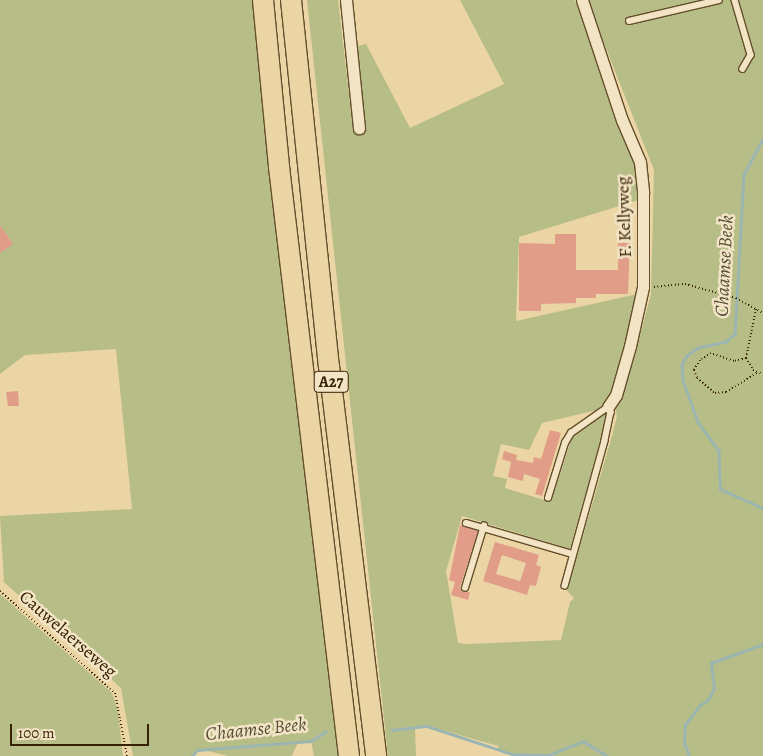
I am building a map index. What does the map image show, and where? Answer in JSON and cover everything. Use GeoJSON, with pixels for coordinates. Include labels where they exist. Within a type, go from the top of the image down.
{"type":"FeatureCollection","features":[{"type":"Feature","properties":{"kind":"highway","name":"A27"},"geometry":{"type":"LineString","coordinates":[[263,0],[279,167],[349,756]]}},
{"type":"Feature","properties":{"kind":"highway","name":"A27"},"geometry":{"type":"LineString","coordinates":[[291,0],[330,366],[376,756]]}},
{"type":"Feature","properties":{"kind":"street"},"geometry":{"type":"LineString","coordinates":[[346,0],[359,128]]}},
{"type":"Feature","properties":{"kind":"street","name":"F. Kellyweg"},"geometry":{"type":"LineString","coordinates":[[582,0],[622,120],[640,162],[643,193],[643,288],[630,346],[616,395],[608,407]]}},
{"type":"Feature","properties":{"kind":"lane"},"geometry":{"type":"LineString","coordinates":[[629,21],[719,0]]}},
{"type":"Feature","properties":{"kind":"lane"},"geometry":{"type":"LineString","coordinates":[[735,0],[751,55],[743,69]]}},
{"type":"Feature","properties":{"kind":"lane"},"geometry":{"type":"LineString","coordinates":[[548,498],[564,443],[571,433],[608,407],[610,412],[605,441],[564,586]]}},
{"type":"Feature","properties":{"kind":"lane"},"geometry":{"type":"LineString","coordinates":[[466,523],[484,526],[574,554]]}},
{"type":"Feature","properties":{"kind":"lane"},"geometry":{"type":"LineString","coordinates":[[466,588],[484,526]]}},
{"type":"Feature","properties":{"kind":"path"},"geometry":{"type":"LineString","coordinates":[[643,288],[685,284],[736,298],[763,313]]}},
{"type":"Feature","properties":{"kind":"path"},"geometry":{"type":"LineString","coordinates":[[756,309],[746,358],[753,370],[763,374]]}},
{"type":"Feature","properties":{"kind":"path"},"geometry":{"type":"LineString","coordinates":[[746,358],[734,361],[711,353],[700,360],[694,370],[697,378],[715,393],[732,389],[758,372]]}},
{"type":"Feature","properties":{"kind":"path","name":"Cauwelaerseweg"},"geometry":{"type":"LineString","coordinates":[[0,591],[115,693],[126,756]]}},
{"type":"Feature","properties":{"kind":"green space"},"geometry":{"type":"Polygon","coordinates":[[[0,0],[252,0],[297,408],[340,756],[314,756],[311,741],[298,742],[292,756],[228,756],[204,750],[197,751],[192,756],[133,756],[121,688],[4,582],[0,516],[132,509],[116,349],[25,355],[0,374],[0,0]]]}},
{"type":"Feature","properties":{"kind":"green space"},"geometry":{"type":"Polygon","coordinates":[[[307,0],[338,0],[353,129],[362,127],[354,47],[366,44],[410,128],[504,84],[460,0],[575,0],[642,165],[645,198],[519,237],[516,321],[642,293],[609,398],[597,410],[542,423],[529,450],[501,444],[493,476],[507,479],[505,488],[551,502],[572,437],[604,413],[608,414],[570,549],[462,516],[446,571],[458,643],[467,644],[561,640],[570,602],[574,598],[567,591],[612,436],[617,416],[615,407],[632,365],[651,294],[654,170],[587,0],[763,0],[763,756],[513,756],[499,751],[498,746],[432,727],[415,728],[416,756],[388,756],[307,0]]]}},
{"type":"Feature","properties":{"kind":"green space"},"geometry":{"type":"Polygon","coordinates":[[[0,594],[112,693],[118,711],[123,756],[0,756],[0,594]]]}},
{"type":"Feature","properties":{"kind":"building"},"geometry":{"type":"Polygon","coordinates":[[[0,225],[13,244],[0,253],[0,225]]]}},
{"type":"Feature","properties":{"kind":"building"},"geometry":{"type":"Polygon","coordinates":[[[555,234],[576,234],[576,270],[618,270],[618,243],[630,243],[628,294],[596,294],[596,298],[576,298],[576,303],[541,304],[541,311],[519,311],[519,243],[555,244],[555,234]]]}},
{"type":"Feature","properties":{"kind":"building"},"geometry":{"type":"Polygon","coordinates":[[[18,391],[19,406],[8,406],[6,392],[18,391]]]}},
{"type":"Feature","properties":{"kind":"building"},"geometry":{"type":"Polygon","coordinates":[[[550,430],[561,433],[542,496],[535,494],[540,479],[524,474],[523,481],[508,477],[511,462],[502,459],[504,451],[517,455],[516,460],[533,463],[534,457],[541,459],[550,430]]]}},
{"type":"Feature","properties":{"kind":"building"},"geometry":{"type":"Polygon","coordinates":[[[460,525],[478,531],[460,587],[463,592],[470,592],[468,600],[451,595],[455,582],[449,580],[460,525]]]}},
{"type":"Feature","properties":{"kind":"building"},"geometry":{"type":"Polygon","coordinates":[[[495,542],[539,555],[536,565],[541,567],[536,586],[530,585],[527,595],[483,581],[495,542]],[[502,555],[496,574],[520,581],[526,563],[502,555]]]}},
{"type":"Feature","properties":{"kind":"waterway","name":"Chaamse Beek"},"geometry":{"type":"LineString","coordinates":[[763,139],[744,175],[735,334],[726,342],[698,348],[687,356],[682,365],[683,380],[698,422],[719,451],[720,489],[763,508]]}},
{"type":"Feature","properties":{"kind":"waterway","name":"Chaamse Beek"},"geometry":{"type":"LineString","coordinates":[[689,756],[684,743],[685,725],[700,705],[708,700],[714,688],[711,663],[763,644]]}},
{"type":"Feature","properties":{"kind":"waterway","name":"Chaamse Beek"},"geometry":{"type":"LineString","coordinates":[[392,730],[427,726],[512,754],[549,755],[583,741],[607,756]]}},
{"type":"Feature","properties":{"kind":"waterway","name":"Chaamse Beek"},"geometry":{"type":"LineString","coordinates":[[192,756],[197,750],[311,741],[325,732]]}}]}
